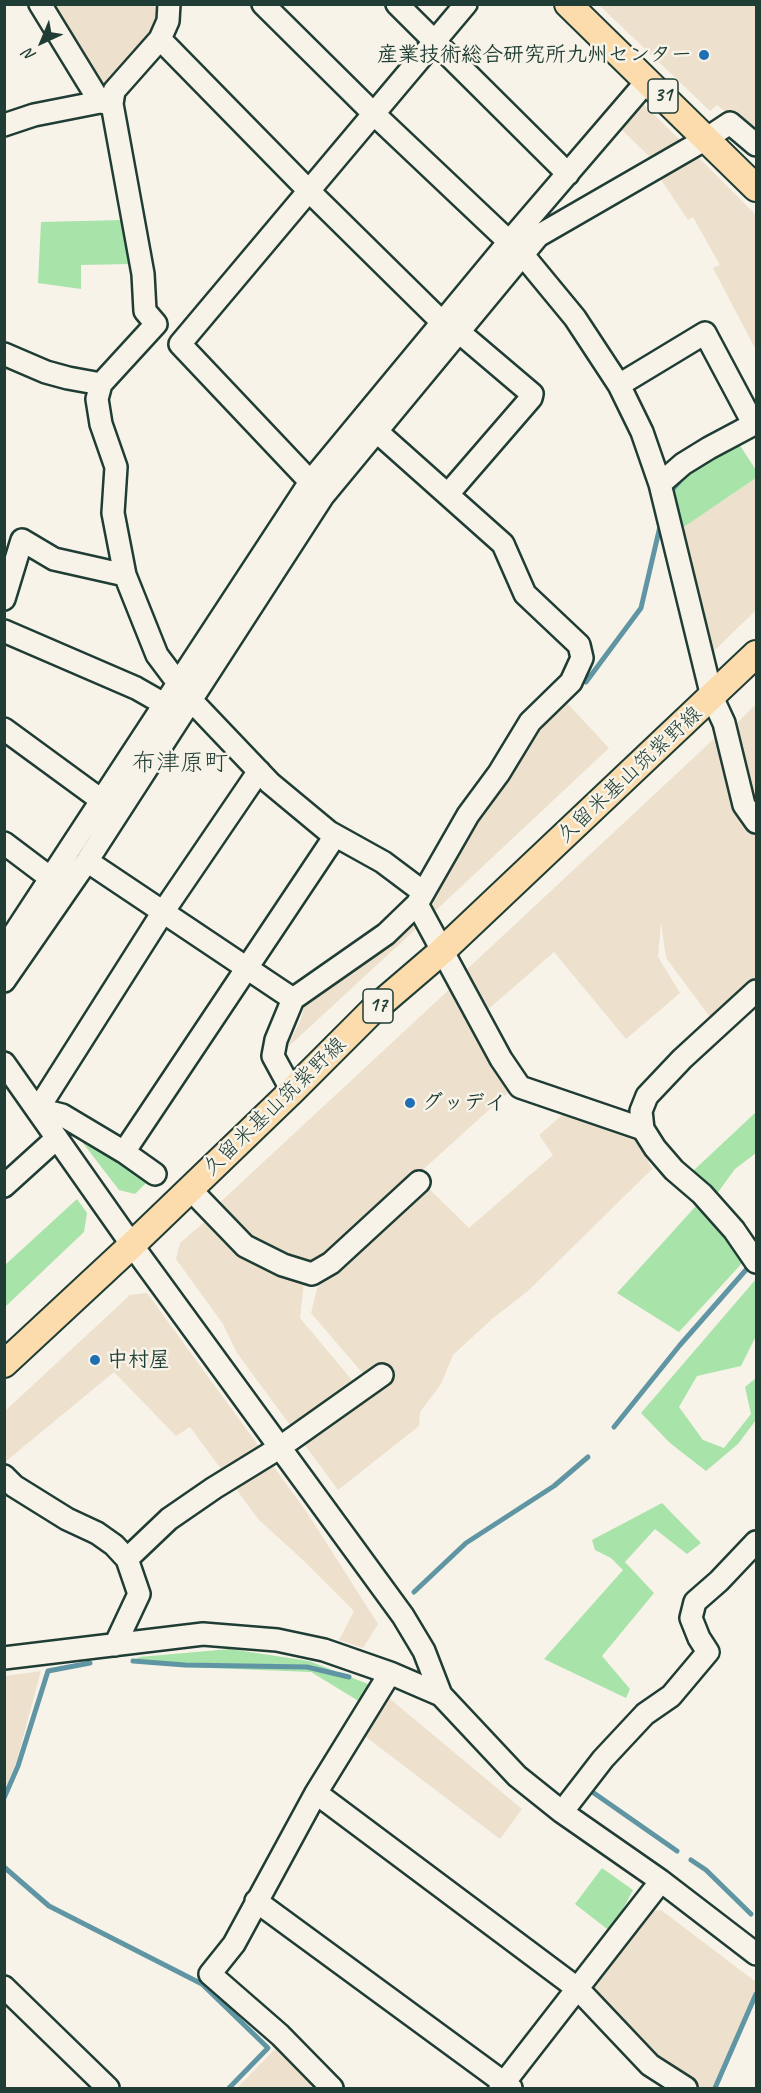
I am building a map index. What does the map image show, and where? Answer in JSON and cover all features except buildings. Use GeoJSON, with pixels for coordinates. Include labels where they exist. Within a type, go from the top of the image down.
{"type":"FeatureCollection","features":[{"type":"Feature","properties":{"kind":"main road","name":"31"},"geometry":{"type":"LineString","coordinates":[[568,4],[756,188]]}},
{"type":"Feature","properties":{"kind":"main road","name":"久留米基山筑紫野線"},"geometry":{"type":"LineString","coordinates":[[4,1364],[132,1245],[372,1012],[441,952],[756,654]]}},
{"type":"Feature","properties":{"kind":"street"},"geometry":{"type":"LineString","coordinates":[[39,4],[106,103],[143,274],[145,311],[156,324],[180,344],[317,489]]}},
{"type":"Feature","properties":{"kind":"street"},"geometry":{"type":"LineString","coordinates":[[4,125],[34,115],[106,103],[160,39],[168,21],[170,4]]}},
{"type":"Feature","properties":{"kind":"street"},"geometry":{"type":"LineString","coordinates":[[263,4],[374,114],[516,249],[575,318],[619,385],[642,432],[660,484],[712,697],[724,723],[744,805],[756,822]]}},
{"type":"Feature","properties":{"kind":"street"},"geometry":{"type":"LineString","coordinates":[[397,4],[568,174]]}},
{"type":"Feature","properties":{"kind":"street"},"geometry":{"type":"LineString","coordinates":[[180,344],[466,4]]}},
{"type":"Feature","properties":{"kind":"street"},"geometry":{"type":"LineString","coordinates":[[160,39],[309,191],[452,330],[532,394],[531,398],[448,494]]}},
{"type":"Feature","properties":{"kind":"street"},"geometry":{"type":"LineString","coordinates":[[4,981],[58,885],[317,489],[452,330],[516,249],[568,174],[647,81]]}},
{"type":"Feature","properties":{"kind":"street"},"geometry":{"type":"LineString","coordinates":[[516,249],[730,123],[756,145]]}},
{"type":"Feature","properties":{"kind":"street"},"geometry":{"type":"LineString","coordinates":[[156,324],[101,384],[97,399],[101,424],[116,467],[113,513],[125,575],[157,655],[179,700],[260,771],[278,790],[335,836],[383,862],[420,898],[441,952],[501,1059],[520,1087],[643,1129]]}},
{"type":"Feature","properties":{"kind":"street"},"geometry":{"type":"LineString","coordinates":[[619,385],[705,333],[755,424],[683,464],[660,484]]}},
{"type":"Feature","properties":{"kind":"street"},"geometry":{"type":"LineString","coordinates":[[4,354],[46,372],[101,384]]}},
{"type":"Feature","properties":{"kind":"street"},"geometry":{"type":"LineString","coordinates":[[292,1091],[273,1056],[276,1040],[293,999],[386,934],[420,898],[468,815],[499,773],[530,722],[571,682],[582,658],[579,645],[525,594],[503,544],[370,425]]}},
{"type":"Feature","properties":{"kind":"street"},"geometry":{"type":"LineString","coordinates":[[4,599],[13,536],[54,559],[125,575]]}},
{"type":"Feature","properties":{"kind":"street"},"geometry":{"type":"LineString","coordinates":[[4,632],[136,688],[179,700]]}},
{"type":"Feature","properties":{"kind":"street"},"geometry":{"type":"LineString","coordinates":[[4,729],[109,806]]}},
{"type":"Feature","properties":{"kind":"street"},"geometry":{"type":"LineString","coordinates":[[38,1109],[163,912],[260,771]]}},
{"type":"Feature","properties":{"kind":"street"},"geometry":{"type":"LineString","coordinates":[[4,949],[58,885],[87,861],[109,806]]}},
{"type":"Feature","properties":{"kind":"street"},"geometry":{"type":"LineString","coordinates":[[124,1152],[335,836]]}},
{"type":"Feature","properties":{"kind":"street"},"geometry":{"type":"LineString","coordinates":[[4,843],[58,885]]}},
{"type":"Feature","properties":{"kind":"street"},"geometry":{"type":"LineString","coordinates":[[87,861],[293,999]]}},
{"type":"Feature","properties":{"kind":"street"},"geometry":{"type":"LineString","coordinates":[[753,1257],[734,1230],[702,1194],[674,1170],[655,1148],[643,1129],[641,1112],[647,1096],[690,1051],[756,991]]}},
{"type":"Feature","properties":{"kind":"street"},"geometry":{"type":"LineString","coordinates":[[4,1063],[132,1245],[403,1616],[424,1651],[441,1695],[517,1776],[562,1812],[661,1881],[756,1954]]}},
{"type":"Feature","properties":{"kind":"street"},"geometry":{"type":"LineString","coordinates":[[38,1109],[62,1115],[124,1152],[155,1174]]}},
{"type":"Feature","properties":{"kind":"street"},"geometry":{"type":"LineString","coordinates":[[4,1186],[57,1138]]}},
{"type":"Feature","properties":{"kind":"street"},"geometry":{"type":"LineString","coordinates":[[190,1189],[244,1246],[283,1265],[312,1274],[332,1263],[419,1182]]}},
{"type":"Feature","properties":{"kind":"street"},"geometry":{"type":"LineString","coordinates":[[127,1559],[169,1519],[213,1488],[279,1448],[382,1375]]}},
{"type":"Feature","properties":{"kind":"street"},"geometry":{"type":"LineString","coordinates":[[4,1476],[67,1519],[97,1533],[114,1545],[127,1559],[139,1594],[115,1645]]}},
{"type":"Feature","properties":{"kind":"street"},"geometry":{"type":"LineString","coordinates":[[562,1812],[603,1759],[645,1714],[671,1696],[708,1652],[691,1618],[695,1602],[719,1581],[756,1542]]}},
{"type":"Feature","properties":{"kind":"street"},"geometry":{"type":"LineString","coordinates":[[4,1658],[203,1634],[266,1639],[324,1650],[390,1673],[441,1695]]}},
{"type":"Feature","properties":{"kind":"street"},"geometry":{"type":"LineString","coordinates":[[332,2088],[280,2035],[210,1974],[234,1944],[316,1793],[390,1673]]}},
{"type":"Feature","properties":{"kind":"street"},"geometry":{"type":"LineString","coordinates":[[316,1793],[578,1989],[650,2065],[686,2088]]}},
{"type":"Feature","properties":{"kind":"street"},"geometry":{"type":"LineString","coordinates":[[256,1901],[505,2087],[661,1881]]}},
{"type":"Feature","properties":{"kind":"street"},"geometry":{"type":"LineString","coordinates":[[4,1988],[108,2088]]}},
{"type":"Feature","properties":{"kind":"shaded area"},"geometry":{"type":"Polygon","coordinates":[[[49,5],[163,5],[156,30],[103,91],[49,5]]]}},
{"type":"Feature","properties":{"kind":"shaded area","name":"産業技術総合研究所九州センター"},"geometry":{"type":"Polygon","coordinates":[[[599,5],[756,5],[756,136],[717,105],[710,111],[599,5]]]}},
{"type":"Feature","properties":{"kind":"shaded area"},"geometry":{"type":"Polygon","coordinates":[[[638,99],[683,143],[654,161],[616,124],[638,99]]]}},
{"type":"Feature","properties":{"kind":"shaded area"},"geometry":{"type":"Polygon","coordinates":[[[695,154],[756,215],[756,350],[713,268],[720,265],[693,217],[688,220],[658,175],[695,154]]]}},
{"type":"Feature","properties":{"kind":"shaded area"},"geometry":{"type":"Polygon","coordinates":[[[756,478],[756,610],[714,651],[708,648],[678,531],[756,478]]]}},
{"type":"Feature","properties":{"kind":"shaded area"},"geometry":{"type":"Polygon","coordinates":[[[565,701],[609,748],[432,914],[430,901],[477,817],[511,777],[543,720],[565,701]]]}},
{"type":"Feature","properties":{"kind":"shaded area"},"geometry":{"type":"Polygon","coordinates":[[[756,704],[756,804],[750,794],[734,726],[756,704]]]}},
{"type":"Feature","properties":{"kind":"shaded area"},"geometry":{"type":"Polygon","coordinates":[[[717,736],[740,817],[756,834],[756,982],[713,1021],[666,958],[661,923],[658,957],[680,993],[626,1039],[554,952],[484,1013],[463,973],[717,736]]]}},
{"type":"Feature","properties":{"kind":"shaded area"},"geometry":{"type":"Polygon","coordinates":[[[416,919],[419,926],[287,1048],[301,1019],[306,998],[416,919]]]}},
{"type":"Feature","properties":{"kind":"shaded area"},"geometry":{"type":"Polygon","coordinates":[[[453,986],[512,1089],[416,1176],[469,1228],[553,1155],[539,1135],[567,1111],[634,1134],[652,1169],[528,1291],[492,1319],[453,1355],[441,1384],[420,1412],[419,1426],[338,1490],[237,1353],[223,1324],[176,1259],[180,1243],[209,1218],[304,1282],[300,1318],[356,1385],[365,1376],[311,1313],[320,1278],[248,1240],[215,1207],[453,986]]]}},
{"type":"Feature","properties":{"kind":"shaded area"},"geometry":{"type":"Polygon","coordinates":[[[147,1293],[306,1511],[378,1624],[363,1648],[339,1640],[354,1611],[259,1520],[190,1427],[176,1436],[114,1372],[5,1462],[5,1411],[130,1295],[147,1293]]]}},
{"type":"Feature","properties":{"kind":"shaded area"},"geometry":{"type":"Polygon","coordinates":[[[41,1671],[16,1763],[5,1788],[5,1676],[41,1671]]]}},
{"type":"Feature","properties":{"kind":"shaded area"},"geometry":{"type":"Polygon","coordinates":[[[389,1698],[522,1809],[500,1839],[362,1734],[389,1698]]]}},
{"type":"Feature","properties":{"kind":"shaded area"},"geometry":{"type":"Polygon","coordinates":[[[661,1910],[756,1982],[756,1991],[714,2088],[701,2088],[654,2059],[592,1991],[648,1912],[661,1910]]]}},
{"type":"Feature","properties":{"kind":"shaded area"},"geometry":{"type":"Polygon","coordinates":[[[276,2048],[320,2088],[237,2088],[276,2048]]]}},
{"type":"Feature","properties":{"kind":"green space"},"geometry":{"type":"Polygon","coordinates":[[[122,220],[130,264],[81,265],[81,289],[38,283],[41,222],[122,220]]]}},
{"type":"Feature","properties":{"kind":"green space"},"geometry":{"type":"Polygon","coordinates":[[[737,441],[756,470],[756,478],[678,531],[668,491],[694,462],[737,441]]]}},
{"type":"Feature","properties":{"kind":"green space"},"geometry":{"type":"Polygon","coordinates":[[[756,1112],[756,1153],[735,1169],[716,1195],[693,1171],[756,1112]]]}},
{"type":"Feature","properties":{"kind":"green space"},"geometry":{"type":"Polygon","coordinates":[[[84,1135],[150,1179],[135,1194],[119,1190],[79,1138],[84,1135]]]}},
{"type":"Feature","properties":{"kind":"green space"},"geometry":{"type":"Polygon","coordinates":[[[77,1199],[87,1213],[84,1232],[5,1307],[5,1265],[77,1199]]]}},
{"type":"Feature","properties":{"kind":"green space"},"geometry":{"type":"Polygon","coordinates":[[[696,1206],[744,1261],[679,1332],[617,1293],[696,1206]]]}},
{"type":"Feature","properties":{"kind":"green space"},"geometry":{"type":"Polygon","coordinates":[[[756,1279],[756,1336],[741,1366],[697,1376],[679,1407],[703,1440],[724,1448],[751,1414],[745,1387],[756,1378],[756,1420],[738,1444],[706,1471],[670,1443],[641,1413],[756,1279]]]}},
{"type":"Feature","properties":{"kind":"green space"},"geometry":{"type":"Polygon","coordinates":[[[662,1503],[701,1543],[687,1554],[655,1529],[625,1562],[654,1593],[602,1656],[630,1689],[626,1698],[544,1659],[623,1570],[611,1558],[595,1550],[592,1540],[662,1503]]]}},
{"type":"Feature","properties":{"kind":"green space"},"geometry":{"type":"Polygon","coordinates":[[[230,1649],[309,1661],[368,1684],[362,1703],[311,1672],[185,1667],[132,1662],[139,1657],[230,1649]]]}},
{"type":"Feature","properties":{"kind":"green space"},"geometry":{"type":"Polygon","coordinates":[[[602,1868],[633,1890],[611,1932],[575,1904],[602,1868]]]}},
{"type":"Feature","properties":{"kind":"waterway"},"geometry":{"type":"LineString","coordinates":[[671,491],[684,476]]}},
{"type":"Feature","properties":{"kind":"waterway"},"geometry":{"type":"LineString","coordinates":[[586,682],[641,608],[661,522]]}},
{"type":"Feature","properties":{"kind":"waterway"},"geometry":{"type":"LineString","coordinates":[[614,1427],[680,1345],[752,1263]]}},
{"type":"Feature","properties":{"kind":"waterway"},"geometry":{"type":"LineString","coordinates":[[414,1592],[466,1543],[554,1486],[588,1457]]}},
{"type":"Feature","properties":{"kind":"waterway"},"geometry":{"type":"LineString","coordinates":[[133,1661],[185,1665],[307,1667],[349,1677]]}},
{"type":"Feature","properties":{"kind":"waterway"},"geometry":{"type":"LineString","coordinates":[[4,1798],[18,1766],[48,1671],[90,1663]]}},
{"type":"Feature","properties":{"kind":"waterway"},"geometry":{"type":"LineString","coordinates":[[591,1791],[677,1851]]}},
{"type":"Feature","properties":{"kind":"waterway"},"geometry":{"type":"LineString","coordinates":[[691,1860],[706,1870],[751,1914]]}},
{"type":"Feature","properties":{"kind":"waterway"},"geometry":{"type":"LineString","coordinates":[[4,1867],[49,1906],[202,1984],[268,2048],[229,2088]]}},
{"type":"Feature","properties":{"kind":"waterway"},"geometry":{"type":"LineString","coordinates":[[715,2088],[756,1994]]}},
{"type":"Feature","properties":{"kind":"place","name":"産業技術総合研究所九州センター"},"geometry":{"type":"Point","coordinates":[704,55]}},
{"type":"Feature","properties":{"kind":"place","name":"グッデイ"},"geometry":{"type":"Point","coordinates":[410,1103]}},
{"type":"Feature","properties":{"kind":"place","name":"中村屋"},"geometry":{"type":"Point","coordinates":[95,1360]}},
{"type":"Feature","properties":{"kind":"district","name":"布津原町"},"geometry":{"type":"Point","coordinates":[180,764]}}]}
